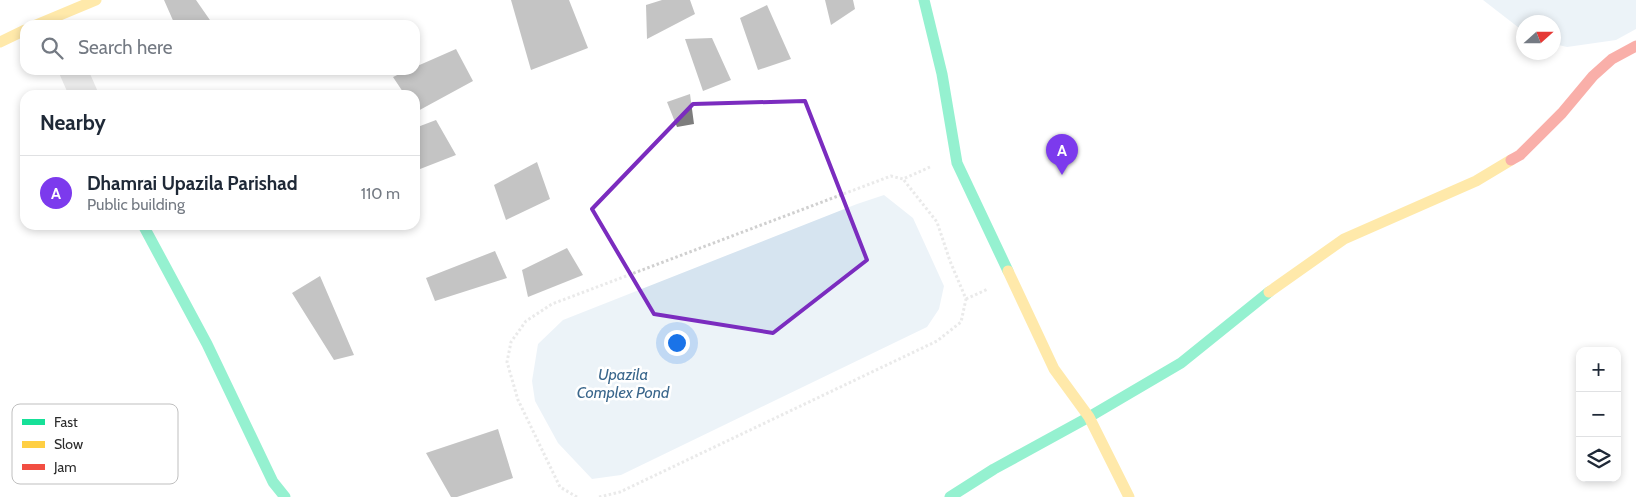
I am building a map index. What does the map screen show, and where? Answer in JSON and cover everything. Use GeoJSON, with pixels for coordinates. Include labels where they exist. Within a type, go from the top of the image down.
{"type":"FeatureCollection","features":[{"type":"Feature","properties":{"kind":"street"},"geometry":{"type":"LineString","coordinates":[[53,20],[96,0]]}},
{"type":"Feature","properties":{"kind":"street"},"geometry":{"type":"LineString","coordinates":[[924,0],[942,74],[957,163],[1054,369],[1089,416],[1130,497]]}},
{"type":"Feature","properties":{"kind":"street"},"geometry":{"type":"LineString","coordinates":[[0,42],[20,32]]}},
{"type":"Feature","properties":{"kind":"street"},"geometry":{"type":"LineString","coordinates":[[950,497],[994,469],[1181,363],[1260,300],[1344,239],[1476,181],[1520,155],[1562,113],[1593,76],[1612,59],[1636,46]]}},
{"type":"Feature","properties":{"kind":"street"},"geometry":{"type":"LineString","coordinates":[[76,75],[82,90]]}},
{"type":"Feature","properties":{"kind":"street"},"geometry":{"type":"LineString","coordinates":[[146,230],[207,344],[274,482],[285,497]]}},
{"type":"Feature","properties":{"kind":"path"},"geometry":{"type":"LineString","coordinates":[[576,497],[560,487],[518,400],[507,362],[511,342],[526,321],[552,304],[570,297],[891,176],[903,178],[937,222],[950,262],[966,299],[961,322],[937,341],[620,492],[600,497]]}},
{"type":"Feature","properties":{"kind":"highlighted area"},"geometry":{"type":"Polygon","coordinates":[[[805,101],[867,260],[773,333],[654,314],[592,209],[693,104],[805,101]]]}},
{"type":"Feature","properties":{"kind":"water"},"geometry":{"type":"Polygon","coordinates":[[[1483,0],[1636,0],[1636,29],[1616,40],[1567,47],[1561,46],[1561,15],[1516,15],[1516,26],[1483,0]]]}},
{"type":"Feature","properties":{"kind":"water","name":"Upazila Complex Pond"},"geometry":{"type":"Polygon","coordinates":[[[884,195],[913,218],[944,286],[939,309],[927,327],[621,475],[592,479],[558,443],[535,401],[532,381],[538,344],[563,320],[884,195]]]}},
{"type":"Feature","properties":{"kind":"building"},"geometry":{"type":"Polygon","coordinates":[[[164,0],[196,0],[210,20],[173,20],[164,0]]]}},
{"type":"Feature","properties":{"kind":"building"},"geometry":{"type":"Polygon","coordinates":[[[511,0],[569,0],[588,48],[531,70],[511,0]]]}},
{"type":"Feature","properties":{"kind":"building"},"geometry":{"type":"Polygon","coordinates":[[[662,0],[690,0],[695,14],[647,39],[646,5],[662,0]]]}},
{"type":"Feature","properties":{"kind":"building"},"geometry":{"type":"Polygon","coordinates":[[[825,0],[853,0],[855,9],[831,25],[825,0]]]}},
{"type":"Feature","properties":{"kind":"building"},"geometry":{"type":"Polygon","coordinates":[[[767,5],[791,59],[758,70],[740,18],[767,5]]]}},
{"type":"Feature","properties":{"kind":"building"},"geometry":{"type":"Polygon","coordinates":[[[712,38],[731,80],[703,91],[685,39],[712,38]]]}},
{"type":"Feature","properties":{"kind":"building"},"geometry":{"type":"Polygon","coordinates":[[[456,49],[473,81],[420,110],[420,90],[402,90],[393,77],[397,75],[420,75],[420,65],[456,49]]]}},
{"type":"Feature","properties":{"kind":"building"},"geometry":{"type":"Polygon","coordinates":[[[690,94],[694,124],[677,127],[667,102],[690,94]]]}},
{"type":"Feature","properties":{"kind":"building"},"geometry":{"type":"Polygon","coordinates":[[[436,120],[456,155],[420,169],[420,126],[436,120]]]}},
{"type":"Feature","properties":{"kind":"building"},"geometry":{"type":"Polygon","coordinates":[[[537,162],[550,199],[506,220],[494,185],[537,162]]]}},
{"type":"Feature","properties":{"kind":"building"},"geometry":{"type":"Polygon","coordinates":[[[567,248],[583,275],[528,297],[522,270],[567,248]]]}},
{"type":"Feature","properties":{"kind":"building"},"geometry":{"type":"Polygon","coordinates":[[[495,251],[507,278],[435,301],[426,278],[495,251]]]}},
{"type":"Feature","properties":{"kind":"building"},"geometry":{"type":"Polygon","coordinates":[[[320,276],[354,355],[334,360],[292,293],[320,276]]]}},
{"type":"Feature","properties":{"kind":"building"},"geometry":{"type":"Polygon","coordinates":[[[498,429],[513,478],[457,497],[451,497],[426,453],[498,429]]]}},
{"type":"Feature","properties":{"kind":"traffic: fast"},"geometry":{"type":"LineString","coordinates":[[924,0],[942,74],[957,163],[1008,271]]}},
{"type":"Feature","properties":{"kind":"traffic: fast"},"geometry":{"type":"LineString","coordinates":[[146,230],[207,344],[273,482],[285,497]]}},
{"type":"Feature","properties":{"kind":"traffic: fast"},"geometry":{"type":"LineString","coordinates":[[950,497],[994,469],[1089,417],[1181,363],[1269,292]]}},
{"type":"Feature","properties":{"kind":"traffic: slow"},"geometry":{"type":"LineString","coordinates":[[48,20],[96,0]]}},
{"type":"Feature","properties":{"kind":"traffic: slow"},"geometry":{"type":"LineString","coordinates":[[0,42],[20,32]]}},
{"type":"Feature","properties":{"kind":"traffic: slow"},"geometry":{"type":"LineString","coordinates":[[1269,292],[1344,239],[1476,181],[1511,160]]}},
{"type":"Feature","properties":{"kind":"traffic: slow"},"geometry":{"type":"LineString","coordinates":[[1008,271],[1054,369],[1089,417],[1129,497]]}},
{"type":"Feature","properties":{"kind":"traffic: jam"},"geometry":{"type":"LineString","coordinates":[[1511,160],[1520,155],[1562,113],[1593,76],[1612,59],[1636,46]]}},
{"type":"Feature","properties":{"kind":"place","name":"Dhamrai Upazila Parishad"},"geometry":{"type":"Point","coordinates":[1062,175]}}]}
